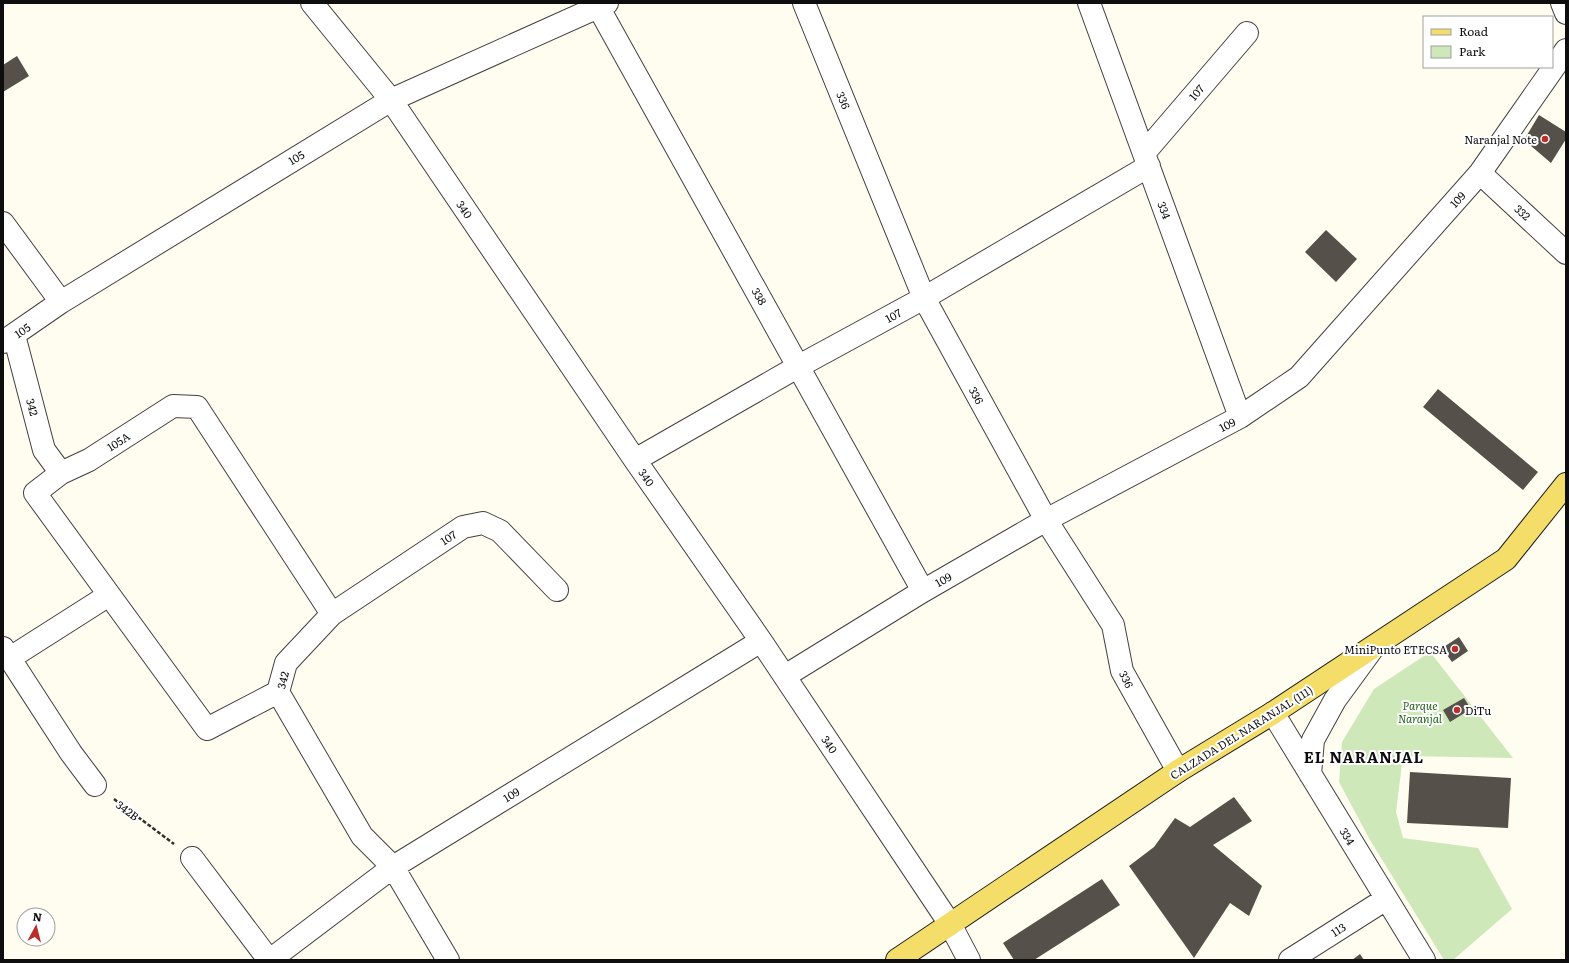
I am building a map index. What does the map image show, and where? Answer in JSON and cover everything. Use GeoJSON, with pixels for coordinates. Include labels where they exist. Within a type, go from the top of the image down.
{"type":"FeatureCollection","features":[{"type":"Feature","properties":{"kind":"main road","name":"CALZADA DEL NARANJAL (111)"},"geometry":{"type":"LineString","coordinates":[[897,960],[1178,771],[1273,713],[1506,559],[1566,484]]}},
{"type":"Feature","properties":{"kind":"street","name":"340"},"geometry":{"type":"LineString","coordinates":[[312,3],[391,100],[635,460],[785,676],[950,924],[969,960]]}},
{"type":"Feature","properties":{"kind":"street","name":"336"},"geometry":{"type":"LineString","coordinates":[[804,3],[924,298],[1046,520],[1113,625],[1122,671],[1178,771]]}},
{"type":"Feature","properties":{"kind":"street","name":"334"},"geometry":{"type":"LineString","coordinates":[[1089,3],[1240,417]]}},
{"type":"Feature","properties":{"kind":"street"},"geometry":{"type":"LineString","coordinates":[[1562,3],[1566,13]]}},
{"type":"Feature","properties":{"kind":"street","name":"105"},"geometry":{"type":"LineString","coordinates":[[9,339],[61,302],[391,100],[600,4]]}},
{"type":"Feature","properties":{"kind":"street","name":"338"},"geometry":{"type":"LineString","coordinates":[[600,4],[923,591]]}},
{"type":"Feature","properties":{"kind":"street","name":"107"},"geometry":{"type":"LineString","coordinates":[[635,460],[799,366],[924,298],[1147,159],[1246,33]]}},
{"type":"Feature","properties":{"kind":"street","name":"109"},"geometry":{"type":"LineString","coordinates":[[785,676],[923,591],[1046,520],[1240,417],[1299,377],[1480,173],[1566,50]]}},
{"type":"Feature","properties":{"kind":"street","name":"332"},"geometry":{"type":"LineString","coordinates":[[1480,173],[1566,253]]}},
{"type":"Feature","properties":{"kind":"street"},"geometry":{"type":"LineString","coordinates":[[3,223],[61,302]]}},
{"type":"Feature","properties":{"kind":"street","name":"342"},"geometry":{"type":"LineString","coordinates":[[9,339],[44,450],[61,473]]}},
{"type":"Feature","properties":{"kind":"street","name":"105A"},"geometry":{"type":"LineString","coordinates":[[109,595],[35,492],[61,473],[89,460],[173,406],[197,407],[332,614]]}},
{"type":"Feature","properties":{"kind":"street","name":"107"},"geometry":{"type":"LineString","coordinates":[[332,614],[463,527],[482,523],[500,531],[557,590]]}},
{"type":"Feature","properties":{"kind":"street"},"geometry":{"type":"LineString","coordinates":[[95,785],[71,753],[6,653],[109,595],[207,729],[278,692]]}},
{"type":"Feature","properties":{"kind":"street","name":"342"},"geometry":{"type":"LineString","coordinates":[[332,614],[286,663],[278,692],[362,836],[393,867],[448,960]]}},
{"type":"Feature","properties":{"kind":"street","name":"109"},"geometry":{"type":"LineString","coordinates":[[269,960],[393,867],[761,641]]}},
{"type":"Feature","properties":{"kind":"street"},"geometry":{"type":"LineString","coordinates":[[1310,774],[1313,740],[1335,700],[1375,645]]}},
{"type":"Feature","properties":{"kind":"street","name":"334"},"geometry":{"type":"LineString","coordinates":[[1273,713],[1424,960]]}},
{"type":"Feature","properties":{"kind":"street"},"geometry":{"type":"LineString","coordinates":[[192,858],[269,960]]}},
{"type":"Feature","properties":{"kind":"street","name":"113"},"geometry":{"type":"LineString","coordinates":[[1290,960],[1386,899]]}},
{"type":"Feature","properties":{"kind":"path","name":"342B"},"geometry":{"type":"LineString","coordinates":[[95,785],[192,858]]}},
{"type":"Feature","properties":{"kind":"green space","name":"Parque Naranjal"},"geometry":{"type":"Polygon","coordinates":[[[1430,652],[1513,758],[1403,756],[1396,812],[1403,838],[1478,848],[1512,909],[1453,960],[1444,960],[1370,840],[1339,782],[1342,742],[1374,689],[1430,652]]]}},
{"type":"Feature","properties":{"kind":"building"},"geometry":{"type":"Polygon","coordinates":[[[17,56],[29,76],[3,92],[3,65],[17,56]]]}},
{"type":"Feature","properties":{"kind":"building","name":"Naranjal Note"},"geometry":{"type":"Polygon","coordinates":[[[1539,115],[1566,132],[1566,139],[1551,163],[1524,140],[1539,115]]]}},
{"type":"Feature","properties":{"kind":"building"},"geometry":{"type":"Polygon","coordinates":[[[1326,230],[1357,259],[1336,282],[1305,252],[1326,230]]]}},
{"type":"Feature","properties":{"kind":"building"},"geometry":{"type":"Polygon","coordinates":[[[1438,389],[1538,472],[1523,490],[1423,407],[1438,389]]]}},
{"type":"Feature","properties":{"kind":"building","name":"MiniPunto ETECSA"},"geometry":{"type":"Polygon","coordinates":[[[1459,637],[1468,651],[1452,662],[1442,648],[1459,637]]]}},
{"type":"Feature","properties":{"kind":"building","name":"DiTu"},"geometry":{"type":"Polygon","coordinates":[[[1464,698],[1471,709],[1450,722],[1443,710],[1464,698]]]}},
{"type":"Feature","properties":{"kind":"building"},"geometry":{"type":"Polygon","coordinates":[[[1410,772],[1511,778],[1508,828],[1407,823],[1410,772]]]}},
{"type":"Feature","properties":{"kind":"building"},"geometry":{"type":"Polygon","coordinates":[[[1234,797],[1252,821],[1213,845],[1262,886],[1249,916],[1230,903],[1194,958],[1129,866],[1154,847],[1175,818],[1190,827],[1234,797]]]}},
{"type":"Feature","properties":{"kind":"building"},"geometry":{"type":"Polygon","coordinates":[[[1102,879],[1120,905],[1034,960],[1014,960],[1003,943],[1102,879]]]}},
{"type":"Feature","properties":{"kind":"building"},"geometry":{"type":"Polygon","coordinates":[[[1360,954],[1364,960],[1352,960],[1360,954]]]}},
{"type":"Feature","properties":{"kind":"place","name":"Naranjal Note"},"geometry":{"type":"Point","coordinates":[1545,139]}},
{"type":"Feature","properties":{"kind":"place","name":"MiniPunto ETECSA"},"geometry":{"type":"Point","coordinates":[1455,649]}},
{"type":"Feature","properties":{"kind":"place","name":"DiTu"},"geometry":{"type":"Point","coordinates":[1457,710]}},
{"type":"Feature","properties":{"kind":"district","name":"EL NARANJAL"},"geometry":{"type":"Point","coordinates":[1364,756]}}]}
